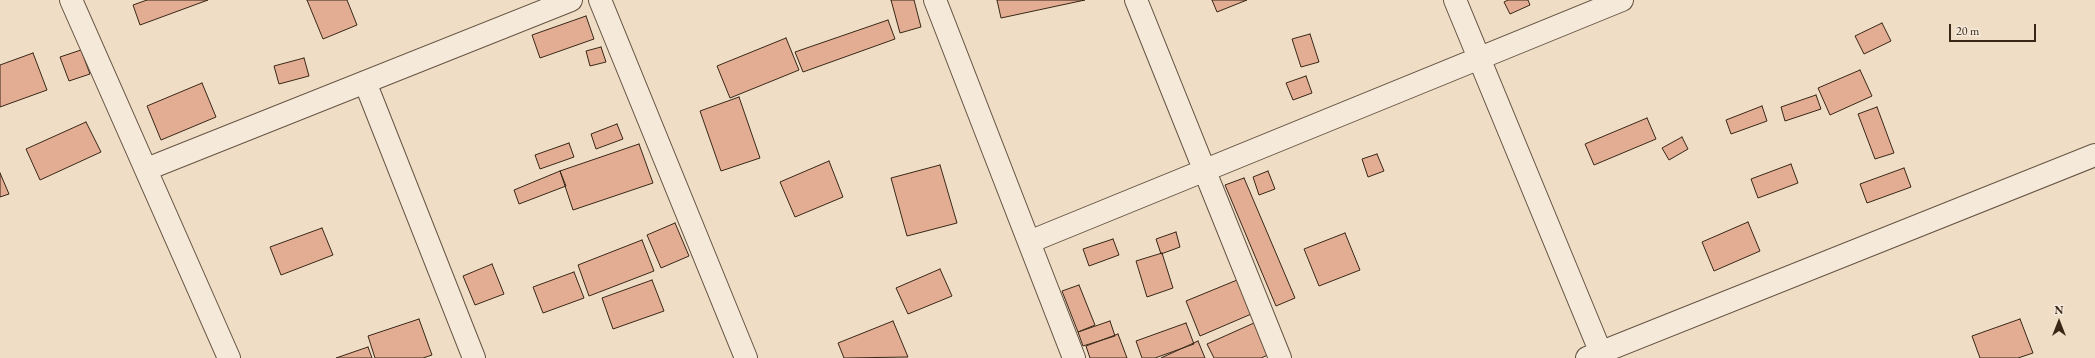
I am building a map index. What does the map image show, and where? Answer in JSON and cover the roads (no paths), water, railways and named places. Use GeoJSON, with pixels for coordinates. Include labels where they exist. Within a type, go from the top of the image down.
{"type":"FeatureCollection","features":[{"type":"Feature","properties":{"kind":"street"},"geometry":{"type":"LineString","coordinates":[[72,0],[229,358]]}},
{"type":"Feature","properties":{"kind":"street"},"geometry":{"type":"LineString","coordinates":[[147,169],[571,0]]}},
{"type":"Feature","properties":{"kind":"street"},"geometry":{"type":"LineString","coordinates":[[600,0],[746,358]]}},
{"type":"Feature","properties":{"kind":"street"},"geometry":{"type":"LineString","coordinates":[[936,0],[1074,358]]}},
{"type":"Feature","properties":{"kind":"street"},"geometry":{"type":"LineString","coordinates":[[1136,0],[1280,358]]}},
{"type":"Feature","properties":{"kind":"street"},"geometry":{"type":"LineString","coordinates":[[1455,0],[1597,356],[2095,155]]}},
{"type":"Feature","properties":{"kind":"street"},"geometry":{"type":"LineString","coordinates":[[1029,242],[1622,0]]}},
{"type":"Feature","properties":{"kind":"street"},"geometry":{"type":"LineString","coordinates":[[365,82],[474,358]]}}]}
